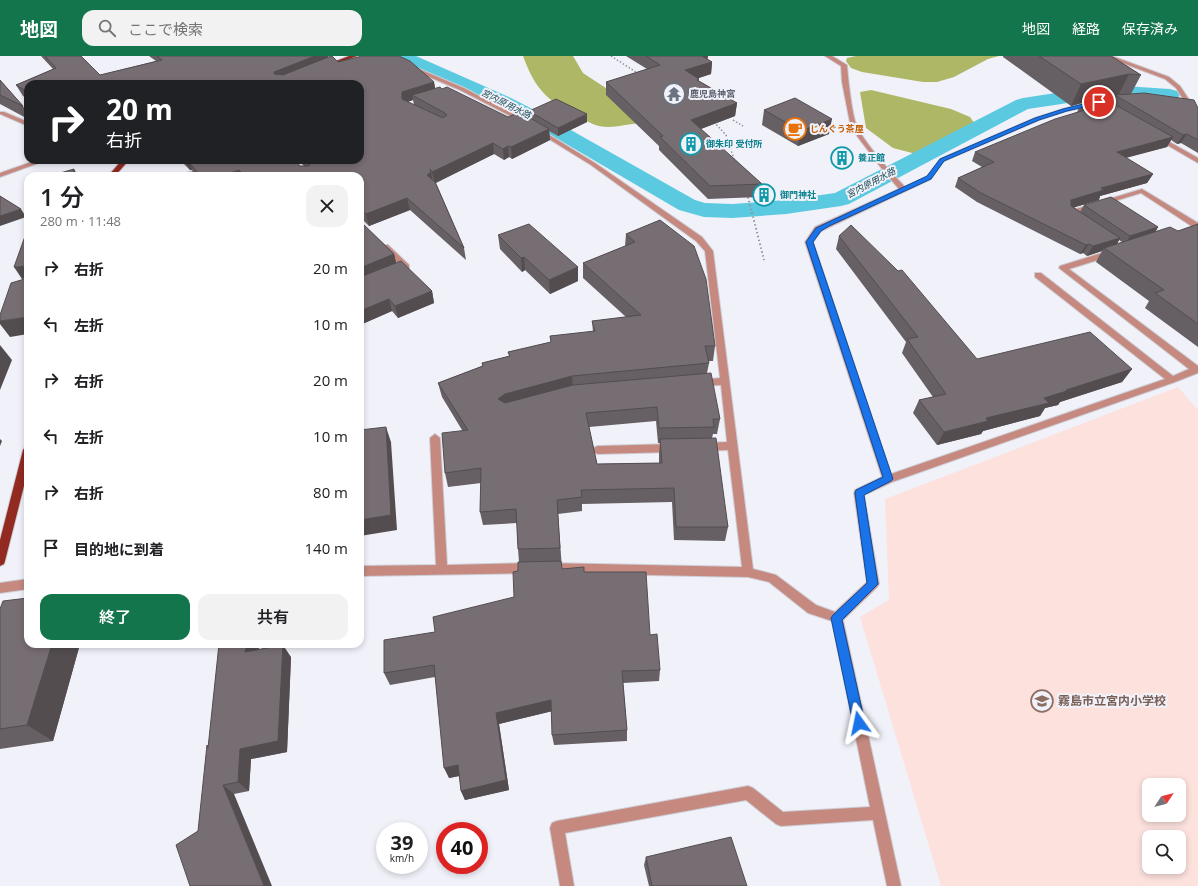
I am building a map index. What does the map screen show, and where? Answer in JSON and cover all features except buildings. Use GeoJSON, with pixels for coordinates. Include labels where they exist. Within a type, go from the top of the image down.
{"type":"FeatureCollection","features":[{"type":"Feature","properties":{"kind":"main road"},"geometry":{"type":"LineString","coordinates":[[323,68],[354,56]]}},
{"type":"Feature","properties":{"kind":"main road"},"geometry":{"type":"LineString","coordinates":[[115,172],[122,164]]}},
{"type":"Feature","properties":{"kind":"main road"},"geometry":{"type":"LineString","coordinates":[[0,561],[24,475]]}},
{"type":"Feature","properties":{"kind":"street"},"geometry":{"type":"LineString","coordinates":[[828,56],[844,65],[845,82],[854,128],[884,168],[904,190]]}},
{"type":"Feature","properties":{"kind":"street"},"geometry":{"type":"LineString","coordinates":[[1107,56],[1167,78],[1178,87],[1189,104]]}},
{"type":"Feature","properties":{"kind":"street"},"geometry":{"type":"LineString","coordinates":[[404,65],[462,89],[518,117],[586,160],[699,239],[705,245],[709,251],[748,572]]}},
{"type":"Feature","properties":{"kind":"street"},"geometry":{"type":"LineString","coordinates":[[449,93],[462,89]]}},
{"type":"Feature","properties":{"kind":"street"},"geometry":{"type":"LineString","coordinates":[[888,479],[809,242],[818,229],[929,178],[942,160],[1037,119],[1065,110],[1099,102],[1132,99]]}},
{"type":"Feature","properties":{"kind":"street"},"geometry":{"type":"LineString","coordinates":[[1099,102],[1106,106]]}},
{"type":"Feature","properties":{"kind":"street"},"geometry":{"type":"LineString","coordinates":[[1177,102],[1198,105]]}},
{"type":"Feature","properties":{"kind":"street"},"geometry":{"type":"LineString","coordinates":[[2,113],[24,122]]}},
{"type":"Feature","properties":{"kind":"street"},"geometry":{"type":"LineString","coordinates":[[1153,135],[1198,161]]}},
{"type":"Feature","properties":{"kind":"street"},"geometry":{"type":"LineString","coordinates":[[0,174],[31,164]]}},
{"type":"Feature","properties":{"kind":"street"},"geometry":{"type":"LineString","coordinates":[[194,172],[219,164]]}},
{"type":"Feature","properties":{"kind":"street"},"geometry":{"type":"LineString","coordinates":[[1082,220],[1070,212],[1142,191],[1194,226]]}},
{"type":"Feature","properties":{"kind":"street"},"geometry":{"type":"LineString","coordinates":[[377,240],[406,267],[393,272]]}},
{"type":"Feature","properties":{"kind":"street"},"geometry":{"type":"LineString","coordinates":[[837,618],[873,584],[859,493],[888,479],[1172,380],[1197,369],[1063,268],[1116,251]]}},
{"type":"Feature","properties":{"kind":"street"},"geometry":{"type":"LineString","coordinates":[[1038,275],[1172,380]]}},
{"type":"Feature","properties":{"kind":"street"},"geometry":{"type":"LineString","coordinates":[[687,384],[726,381]]}},
{"type":"Feature","properties":{"kind":"street"},"geometry":{"type":"LineString","coordinates":[[435,438],[442,569]]}},
{"type":"Feature","properties":{"kind":"street"},"geometry":{"type":"LineString","coordinates":[[598,450],[732,446]]}},
{"type":"Feature","properties":{"kind":"street"},"geometry":{"type":"LineString","coordinates":[[364,571],[560,568],[748,572],[772,578],[812,609],[837,618]]}},
{"type":"Feature","properties":{"kind":"street"},"geometry":{"type":"LineString","coordinates":[[0,588],[24,585]]}},
{"type":"Feature","properties":{"kind":"street"},"geometry":{"type":"LineString","coordinates":[[837,618],[894,886]]}},
{"type":"Feature","properties":{"kind":"street"},"geometry":{"type":"LineString","coordinates":[[567,886],[557,828],[748,793],[781,819],[878,813]]}},
{"type":"Feature","properties":{"kind":"path"},"geometry":{"type":"LineString","coordinates":[[611,56],[644,77]]}},
{"type":"Feature","properties":{"kind":"path"},"geometry":{"type":"LineString","coordinates":[[710,119],[722,127],[730,140],[737,167]]}},
{"type":"Feature","properties":{"kind":"path"},"geometry":{"type":"LineString","coordinates":[[733,120],[743,126]]}},
{"type":"Feature","properties":{"kind":"path"},"geometry":{"type":"LineString","coordinates":[[747,192],[764,260]]}},
{"type":"Feature","properties":{"kind":"shaded area","name":"霧島市立宮内小学校"},"geometry":{"type":"Polygon","coordinates":[[[1178,387],[1198,410],[1198,886],[941,886],[860,617],[889,600],[885,499],[1178,387]]]}},
{"type":"Feature","properties":{"kind":"green space"},"geometry":{"type":"Polygon","coordinates":[[[523,56],[573,56],[583,73],[624,100],[710,123],[708,126],[694,128],[658,123],[640,123],[608,127],[593,124],[568,111],[544,93],[533,78],[523,56]]]}},
{"type":"Feature","properties":{"kind":"green space"},"geometry":{"type":"Polygon","coordinates":[[[856,56],[999,56],[988,59],[954,77],[937,82],[923,82],[862,72],[851,68],[846,61],[847,58],[856,56]]]}},
{"type":"Feature","properties":{"kind":"green space"},"geometry":{"type":"Polygon","coordinates":[[[871,90],[951,109],[970,117],[975,124],[916,154],[893,148],[866,128],[860,92],[871,90]]]}},
{"type":"Feature","properties":{"kind":"waterway","name":"宮内原用水路"},"geometry":{"type":"LineString","coordinates":[[401,56],[504,102],[539,120],[687,205],[704,210],[732,211],[786,207],[841,199],[1023,104],[1108,91],[1170,95]]}},
{"type":"Feature","properties":{"kind":"place","name":"鹿児島神宮"},"geometry":{"type":"Point","coordinates":[674,94]}},
{"type":"Feature","properties":{"kind":"place","name":"じんぐう茶屋"},"geometry":{"type":"Point","coordinates":[795,129]}},
{"type":"Feature","properties":{"kind":"place","name":"御朱印 受付所"},"geometry":{"type":"Point","coordinates":[691,144]}},
{"type":"Feature","properties":{"kind":"place","name":"養正館"},"geometry":{"type":"Point","coordinates":[842,158]}},
{"type":"Feature","properties":{"kind":"place","name":"御門神社"},"geometry":{"type":"Point","coordinates":[764,195]}},
{"type":"Feature","properties":{"kind":"place","name":"霧島市立宮内小学校"},"geometry":{"type":"Point","coordinates":[1042,701]}},
{"type":"Feature","properties":{"kind":"route"},"geometry":{"type":"LineString","coordinates":[[859,723],[837,618],[873,584],[859,493],[888,479],[809,242],[818,229],[827,224],[929,178],[942,160],[1037,119],[1065,110],[1099,102]]}}]}
